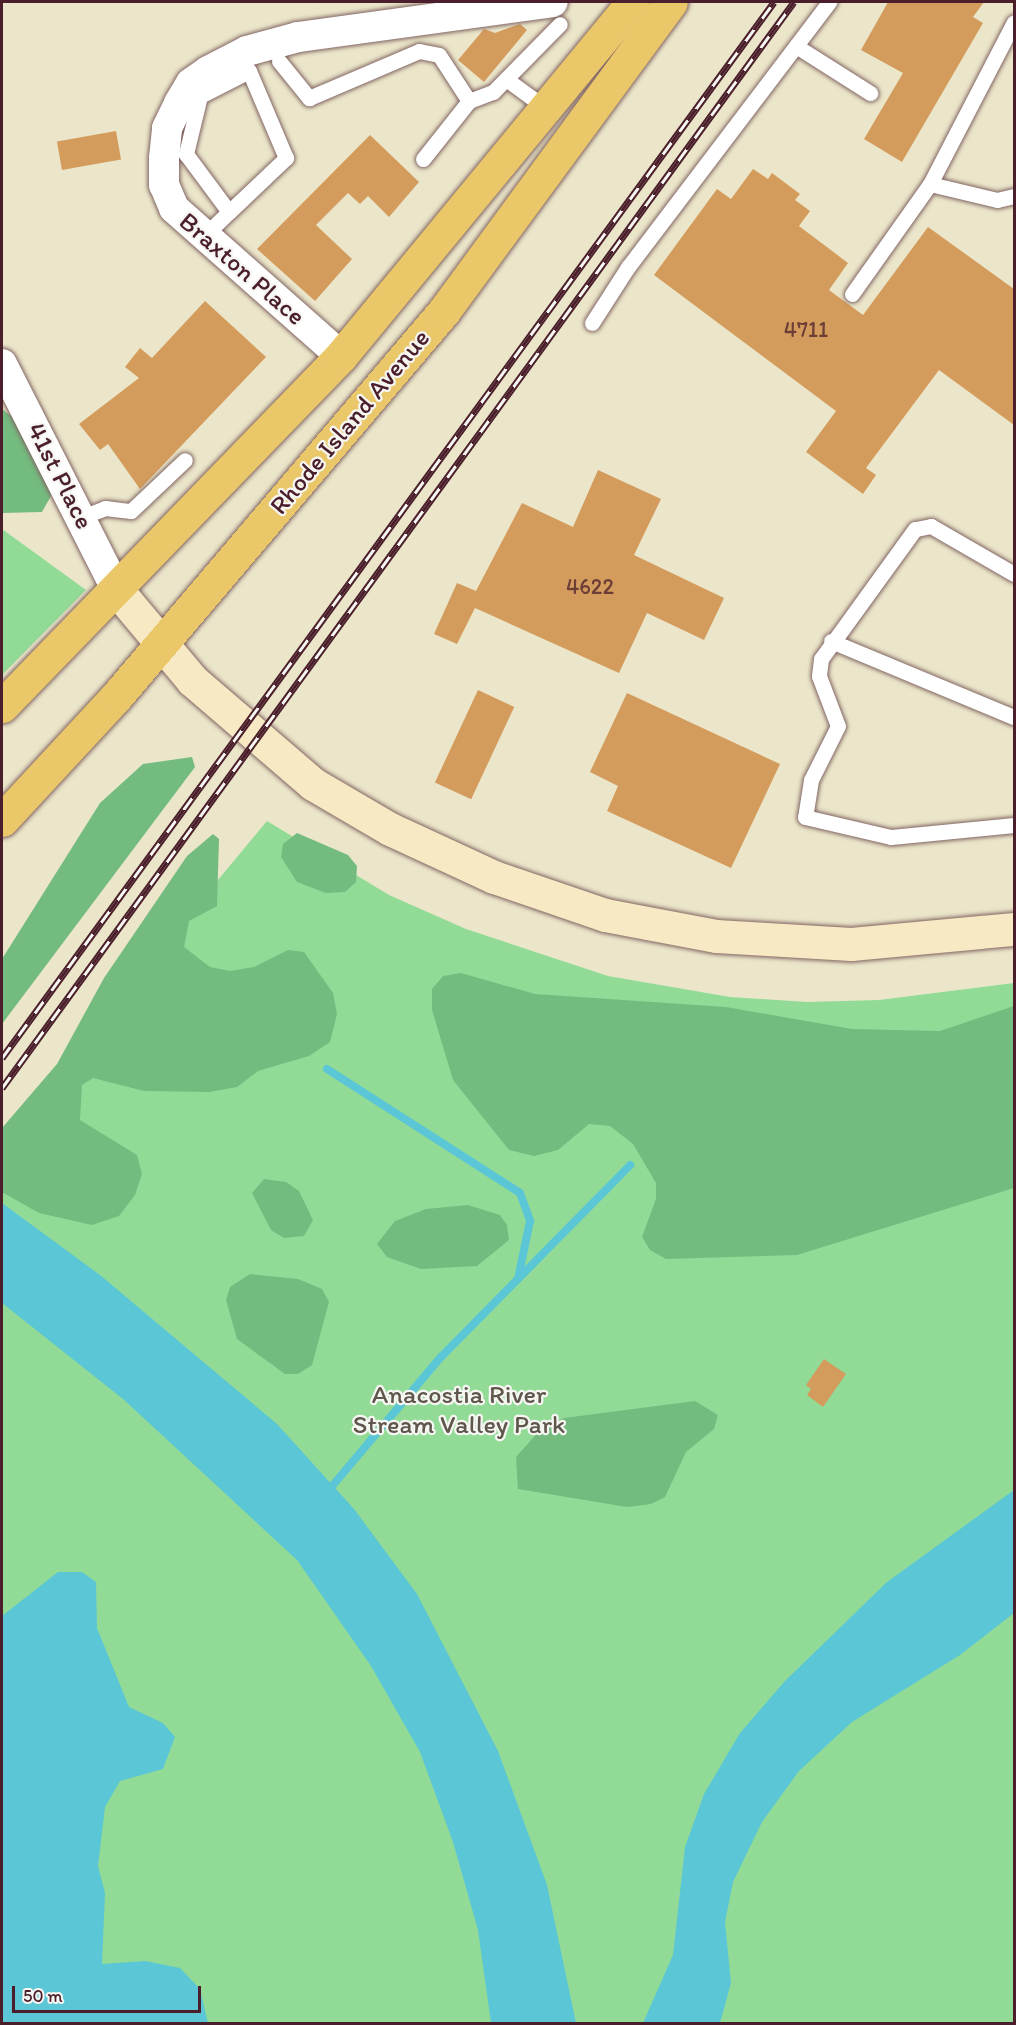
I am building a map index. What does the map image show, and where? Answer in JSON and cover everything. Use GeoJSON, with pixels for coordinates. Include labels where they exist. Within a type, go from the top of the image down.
{"type":"FeatureCollection","features":[{"type":"Feature","properties":{"kind":"main road","name":"Rhode Island Avenue"},"geometry":{"type":"LineString","coordinates":[[2,706],[341,356],[548,110],[633,2]]}},
{"type":"Feature","properties":{"kind":"main road","name":"Rhode Island Avenue"},"geometry":{"type":"LineString","coordinates":[[2,820],[159,647],[444,311],[671,2]]}},
{"type":"Feature","properties":{"kind":"street","name":"Braxton Place"},"geometry":{"type":"LineString","coordinates":[[341,356],[204,236],[171,202],[164,158],[167,128],[178,103],[191,83],[208,71],[247,51],[298,37],[544,7]]}},
{"type":"Feature","properties":{"kind":"street","name":"41st Place"},"geometry":{"type":"LineString","coordinates":[[2,364],[82,517],[116,589]]}},
{"type":"Feature","properties":{"kind":"street"},"geometry":{"type":"LineString","coordinates":[[116,589],[159,647],[248,734],[312,784],[400,834],[550,897],[657,926],[784,942],[896,942],[1014,928]]}},
{"type":"Feature","properties":{"kind":"lane"},"geometry":{"type":"LineString","coordinates":[[592,323],[628,267],[829,2]]}},
{"type":"Feature","properties":{"kind":"lane"},"geometry":{"type":"LineString","coordinates":[[423,159],[469,101],[493,93],[506,80],[544,7]]}},
{"type":"Feature","properties":{"kind":"lane"},"geometry":{"type":"LineString","coordinates":[[852,294],[930,184],[1014,22]]}},
{"type":"Feature","properties":{"kind":"lane"},"geometry":{"type":"LineString","coordinates":[[796,45],[870,93]]}},
{"type":"Feature","properties":{"kind":"lane"},"geometry":{"type":"LineString","coordinates":[[279,61],[309,98],[419,51],[439,55],[469,101]]}},
{"type":"Feature","properties":{"kind":"lane"},"geometry":{"type":"LineString","coordinates":[[204,236],[286,158],[249,71],[200,96],[186,154],[229,212]]}},
{"type":"Feature","properties":{"kind":"lane"},"geometry":{"type":"LineString","coordinates":[[506,80],[548,110]]}},
{"type":"Feature","properties":{"kind":"lane"},"geometry":{"type":"LineString","coordinates":[[930,184],[997,200],[1014,196]]}},
{"type":"Feature","properties":{"kind":"lane"},"geometry":{"type":"LineString","coordinates":[[82,517],[105,508],[131,511],[185,460]]}},
{"type":"Feature","properties":{"kind":"lane"},"geometry":{"type":"LineString","coordinates":[[1014,574],[966,543],[920,525],[831,641],[819,676],[838,726],[811,780],[805,817],[891,837],[1014,825]]}},
{"type":"Feature","properties":{"kind":"lane"},"geometry":{"type":"LineString","coordinates":[[831,641],[1014,717]]}},
{"type":"Feature","properties":{"kind":"green space"},"geometry":{"type":"Polygon","coordinates":[[[2,409],[15,419],[48,480],[51,496],[42,512],[2,513],[2,409]]]}},
{"type":"Feature","properties":{"kind":"green space"},"geometry":{"type":"Polygon","coordinates":[[[2,529],[86,590],[2,675],[2,529]]]}},
{"type":"Feature","properties":{"kind":"green space"},"geometry":{"type":"Polygon","coordinates":[[[192,757],[195,767],[2,1024],[2,959],[100,803],[143,764],[192,757]]]}},
{"type":"Feature","properties":{"kind":"green space","name":"Anacostia River Stream Valley Park"},"geometry":{"type":"Polygon","coordinates":[[[267,821],[389,895],[466,929],[608,976],[730,997],[807,1002],[879,1000],[1014,983],[1014,2023],[2,2024],[2,1139],[267,821]]]}},
{"type":"Feature","properties":{"kind":"green space"},"geometry":{"type":"Polygon","coordinates":[[[297,833],[348,855],[357,866],[356,882],[345,892],[326,893],[297,882],[281,857],[283,844],[297,833]]]}},
{"type":"Feature","properties":{"kind":"green space"},"geometry":{"type":"Polygon","coordinates":[[[213,834],[219,839],[217,906],[189,921],[184,947],[210,967],[230,971],[254,967],[288,950],[304,952],[333,993],[337,1014],[330,1042],[309,1056],[258,1071],[237,1087],[209,1092],[144,1091],[93,1078],[82,1085],[80,1120],[137,1155],[142,1174],[135,1195],[119,1216],[92,1225],[39,1213],[2,1192],[2,1128],[57,1064],[104,978],[187,856],[213,834]]]}},
{"type":"Feature","properties":{"kind":"green space"},"geometry":{"type":"Polygon","coordinates":[[[461,973],[535,994],[726,1007],[852,1029],[940,1031],[1014,1006],[1014,1188],[797,1255],[666,1259],[650,1250],[642,1237],[656,1199],[656,1183],[633,1144],[610,1126],[589,1124],[558,1150],[534,1156],[509,1150],[453,1080],[432,1010],[432,989],[443,976],[461,973]]]}},
{"type":"Feature","properties":{"kind":"green space"},"geometry":{"type":"Polygon","coordinates":[[[264,1179],[286,1182],[299,1191],[313,1220],[304,1236],[284,1238],[271,1230],[252,1193],[264,1179]]]}},
{"type":"Feature","properties":{"kind":"green space"},"geometry":{"type":"Polygon","coordinates":[[[468,1205],[500,1215],[507,1225],[509,1240],[477,1266],[421,1269],[387,1257],[377,1244],[395,1221],[426,1209],[468,1205]]]}},
{"type":"Feature","properties":{"kind":"green space"},"geometry":{"type":"Polygon","coordinates":[[[250,1274],[298,1279],[322,1289],[329,1302],[312,1365],[298,1374],[285,1374],[237,1339],[226,1300],[230,1287],[250,1274]]]}},
{"type":"Feature","properties":{"kind":"green space"},"geometry":{"type":"Polygon","coordinates":[[[695,1401],[718,1415],[714,1429],[686,1452],[665,1497],[651,1504],[627,1507],[518,1489],[516,1457],[541,1429],[564,1418],[695,1401]]]}},
{"type":"Feature","properties":{"kind":"water"},"geometry":{"type":"Polygon","coordinates":[[[2,1203],[100,1275],[277,1424],[354,1509],[417,1594],[498,1751],[547,1885],[576,2023],[491,2023],[478,1930],[453,1842],[420,1752],[371,1666],[297,1560],[123,1399],[2,1303],[2,1203]]]}},
{"type":"Feature","properties":{"kind":"water"},"geometry":{"type":"Polygon","coordinates":[[[1014,1490],[1014,1613],[960,1655],[852,1722],[799,1771],[762,1822],[733,1882],[725,1922],[731,1983],[720,2023],[643,2023],[673,1955],[685,1847],[704,1794],[740,1733],[785,1681],[887,1582],[1014,1490]]]}},
{"type":"Feature","properties":{"kind":"water"},"geometry":{"type":"Polygon","coordinates":[[[58,1572],[82,1572],[96,1582],[97,1628],[129,1707],[163,1723],[175,1737],[163,1769],[120,1781],[105,1807],[98,1866],[105,1893],[102,1964],[145,1961],[180,1968],[200,1989],[208,2023],[2,2023],[2,1616],[58,1572]]]}},
{"type":"Feature","properties":{"kind":"building"},"geometry":{"type":"Polygon","coordinates":[[[888,2],[984,2],[973,17],[983,23],[902,162],[864,139],[903,73],[861,50],[888,2]]]}},
{"type":"Feature","properties":{"kind":"building"},"geometry":{"type":"Polygon","coordinates":[[[520,24],[527,30],[484,82],[458,60],[484,29],[495,33],[520,24]]]}},
{"type":"Feature","properties":{"kind":"building"},"geometry":{"type":"Polygon","coordinates":[[[116,131],[121,160],[62,170],[57,141],[116,131]]]}},
{"type":"Feature","properties":{"kind":"building"},"geometry":{"type":"Polygon","coordinates":[[[370,135],[419,182],[389,217],[368,196],[360,204],[348,193],[316,225],[352,259],[315,301],[257,249],[370,135]]]}},
{"type":"Feature","properties":{"kind":"building"},"geometry":{"type":"Polygon","coordinates":[[[753,169],[768,179],[772,173],[800,194],[795,200],[810,211],[799,226],[848,263],[829,290],[863,315],[928,227],[1014,289],[1014,425],[939,370],[866,468],[876,475],[863,494],[806,452],[836,411],[654,275],[717,189],[731,199],[753,169]]]}},
{"type":"Feature","properties":{"kind":"building"},"geometry":{"type":"Polygon","coordinates":[[[205,301],[266,357],[140,489],[108,444],[100,450],[79,424],[139,378],[125,367],[140,348],[152,358],[205,301]]]}},
{"type":"Feature","properties":{"kind":"building"},"geometry":{"type":"Polygon","coordinates":[[[598,470],[661,499],[634,555],[724,598],[704,640],[647,613],[619,673],[475,608],[457,644],[434,634],[457,583],[476,591],[522,503],[573,527],[598,470]]]}},
{"type":"Feature","properties":{"kind":"building"},"geometry":{"type":"Polygon","coordinates":[[[478,690],[514,707],[471,799],[435,782],[478,690]]]}},
{"type":"Feature","properties":{"kind":"building"},"geometry":{"type":"Polygon","coordinates":[[[627,693],[780,764],[731,868],[607,811],[618,786],[590,772],[627,693]]]}},
{"type":"Feature","properties":{"kind":"building"},"geometry":{"type":"Polygon","coordinates":[[[824,1359],[846,1374],[823,1407],[807,1395],[811,1389],[806,1385],[824,1359]]]}},
{"type":"Feature","properties":{"kind":"waterway"},"geometry":{"type":"LineString","coordinates":[[327,1069],[520,1193],[530,1221],[518,1279]]}},
{"type":"Feature","properties":{"kind":"waterway"},"geometry":{"type":"LineString","coordinates":[[328,1491],[440,1358],[630,1165]]}},
{"type":"Feature","properties":{"kind":"railway"},"geometry":{"type":"LineString","coordinates":[[2,1058],[774,2]]}},
{"type":"Feature","properties":{"kind":"railway"},"geometry":{"type":"LineString","coordinates":[[2,1088],[794,2]]}}]}
